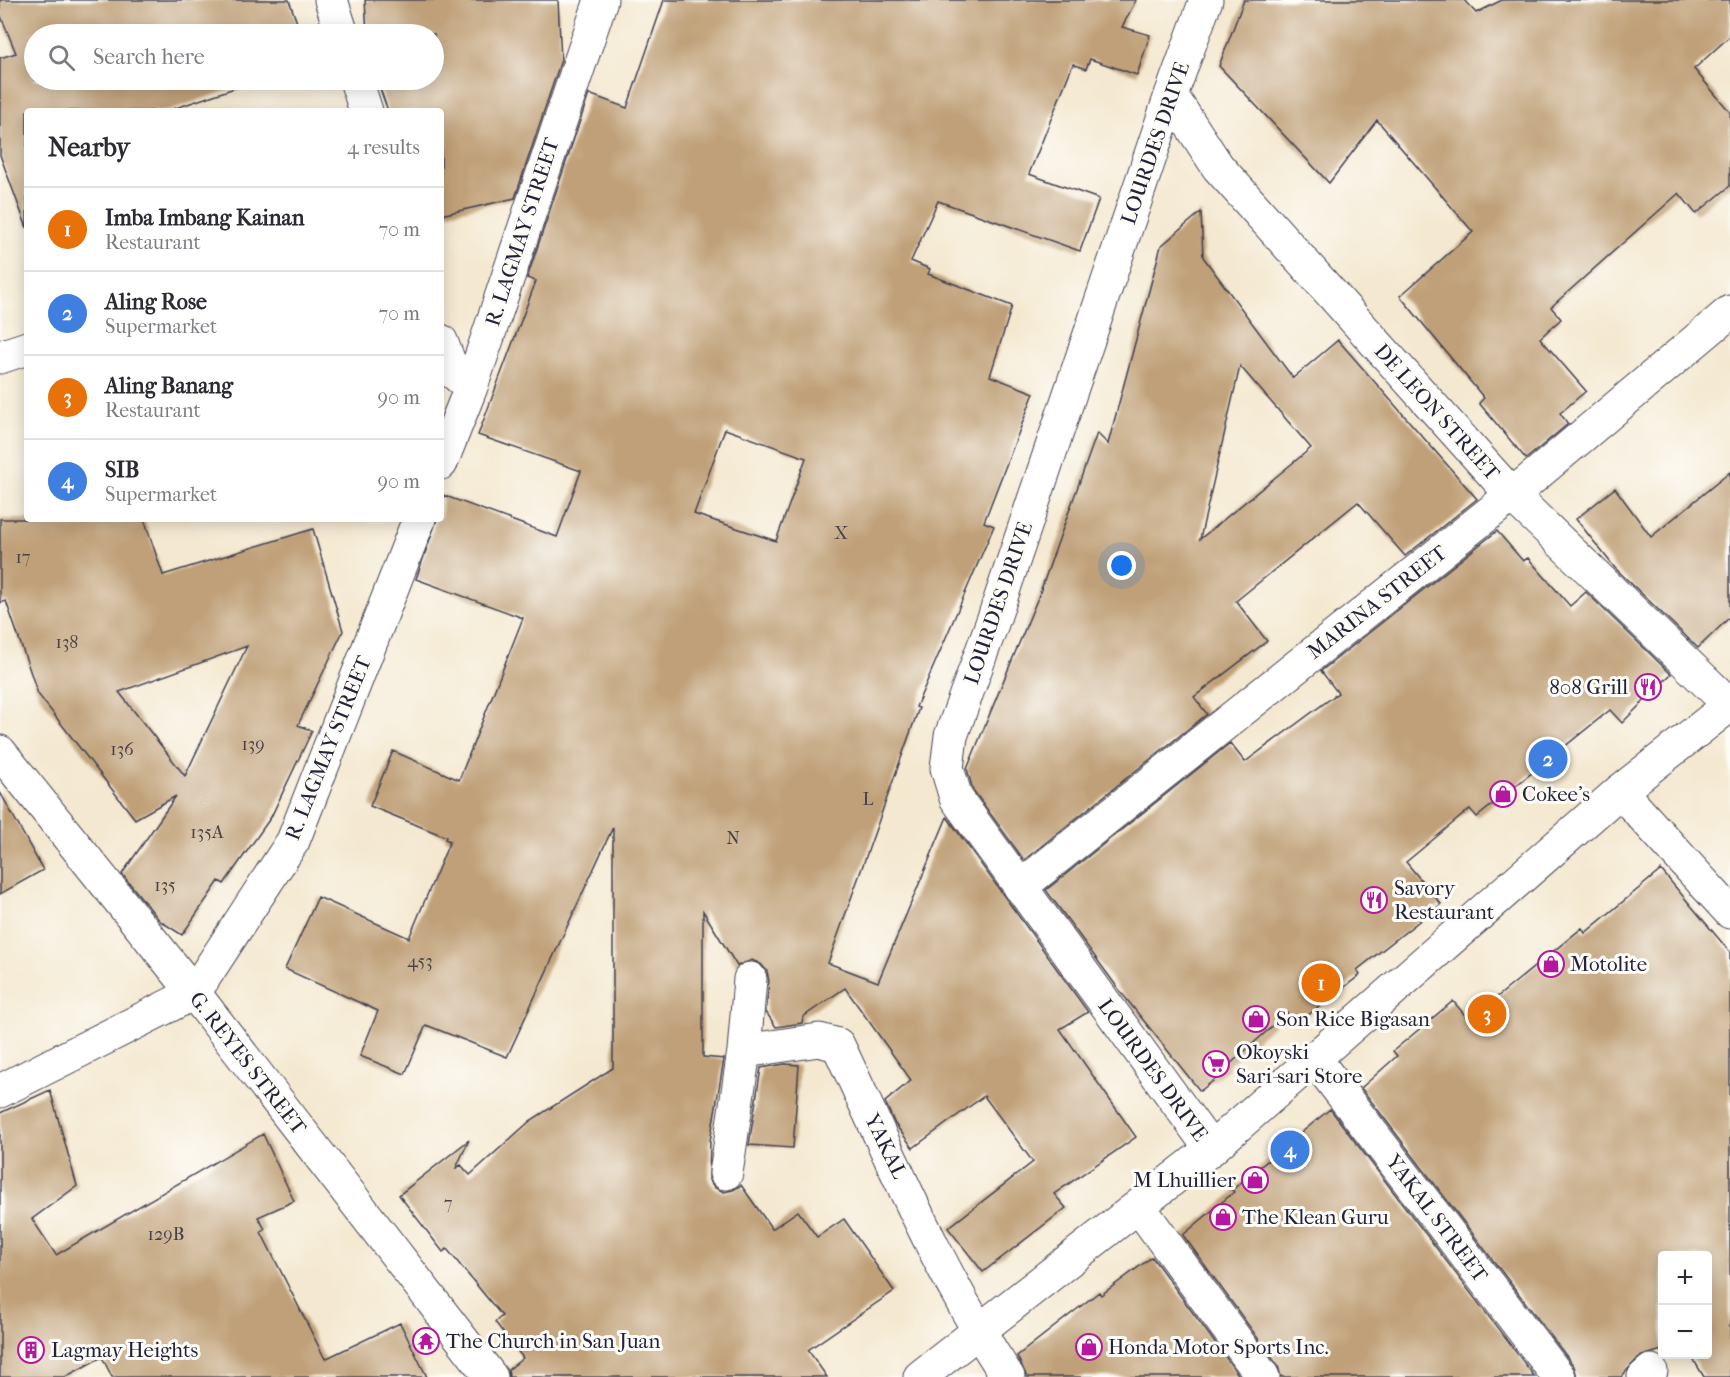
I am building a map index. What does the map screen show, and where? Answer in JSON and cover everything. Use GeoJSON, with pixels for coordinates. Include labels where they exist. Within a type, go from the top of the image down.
{"type":"FeatureCollection","features":[{"type":"Feature","properties":{"kind":"street"},"geometry":{"type":"LineString","coordinates":[[331,0],[339,24]]}},
{"type":"Feature","properties":{"kind":"street","name":"R. LAGMAY STREET"},"geometry":{"type":"LineString","coordinates":[[444,455],[471,387],[601,0]]}},
{"type":"Feature","properties":{"kind":"street","name":"LOURDES DRIVE"},"geometry":{"type":"LineString","coordinates":[[1206,0],[1171,95],[1009,575],[951,736],[947,768],[956,798],[1211,1149]]}},
{"type":"Feature","properties":{"kind":"street"},"geometry":{"type":"LineString","coordinates":[[359,90],[365,108]]}},
{"type":"Feature","properties":{"kind":"street","name":"DE LEON STREET"},"geometry":{"type":"LineString","coordinates":[[1171,95],[1218,167],[1512,495],[1730,705]]}},
{"type":"Feature","properties":{"kind":"street","name":"MARINA STREET"},"geometry":{"type":"LineString","coordinates":[[1020,887],[1512,495],[1730,312]]}},
{"type":"Feature","properties":{"kind":"street"},"geometry":{"type":"LineString","coordinates":[[0,357],[24,349]]}},
{"type":"Feature","properties":{"kind":"street"},"geometry":{"type":"LineString","coordinates":[[444,349],[453,372],[471,387]]}},
{"type":"Feature","properties":{"kind":"street","name":"R. LAGMAY STREET"},"geometry":{"type":"LineString","coordinates":[[0,1092],[194,993],[293,841],[418,522]]}},
{"type":"Feature","properties":{"kind":"street"},"geometry":{"type":"LineString","coordinates":[[920,1377],[1211,1149],[1620,791],[1730,705]]}},
{"type":"Feature","properties":{"kind":"street","name":"G. REYES STREET"},"geometry":{"type":"LineString","coordinates":[[0,752],[194,993],[491,1377]]}},
{"type":"Feature","properties":{"kind":"street"},"geometry":{"type":"LineString","coordinates":[[1620,791],[1730,912]]}},
{"type":"Feature","properties":{"kind":"street"},"geometry":{"type":"LineString","coordinates":[[726,1173],[744,1051],[750,979]]}},
{"type":"Feature","properties":{"kind":"street","name":"YAKAL"},"geometry":{"type":"LineString","coordinates":[[744,1051],[819,1040],[838,1045],[977,1331],[1008,1377]]}},
{"type":"Feature","properties":{"kind":"street","name":"YAKAL STREET"},"geometry":{"type":"LineString","coordinates":[[1315,1059],[1559,1377]]}},
{"type":"Feature","properties":{"kind":"street"},"geometry":{"type":"LineString","coordinates":[[1139,1207],[1263,1377]]}},
{"type":"Feature","properties":{"kind":"building"},"geometry":{"type":"Polygon","coordinates":[[[0,0],[289,0],[297,24],[24,24],[24,90],[229,90],[176,108],[24,108],[24,220],[0,155],[0,58],[16,53],[0,14],[0,0]]]}},
{"type":"Feature","properties":{"kind":"building"},"geometry":{"type":"Polygon","coordinates":[[[365,0],[558,0],[561,60],[515,198],[444,214],[444,108],[387,108],[381,90],[444,90],[444,24],[366,24],[365,0]]]}},
{"type":"Feature","properties":{"kind":"building"},"geometry":{"type":"Polygon","coordinates":[[[664,0],[1136,0],[1122,27],[1150,35],[1137,75],[1090,59],[1086,69],[1073,64],[1029,174],[1099,199],[1080,251],[938,201],[911,261],[930,269],[928,274],[1012,306],[990,376],[1034,393],[984,522],[994,526],[916,707],[919,708],[828,963],[878,982],[947,817],[1088,1012],[1060,1029],[1136,1137],[1054,1194],[1066,1208],[983,1272],[948,1228],[1033,1162],[984,1096],[913,1148],[895,1124],[885,1102],[911,1080],[845,988],[803,1017],[802,1023],[776,1027],[766,1012],[769,981],[767,971],[761,964],[752,960],[737,966],[703,911],[703,1057],[724,1059],[710,1141],[709,1180],[715,1188],[724,1192],[741,1185],[772,1229],[798,1211],[817,1237],[844,1219],[894,1291],[808,1350],[827,1377],[509,1377],[508,1370],[523,1358],[495,1322],[502,1316],[447,1249],[443,1252],[399,1195],[469,1140],[456,1168],[461,1165],[470,1175],[530,1121],[613,1068],[613,827],[507,1057],[426,1025],[405,1074],[360,1056],[378,1011],[285,969],[318,897],[409,938],[450,841],[445,839],[446,837],[370,806],[393,751],[459,780],[523,618],[416,579],[436,522],[444,522],[444,495],[557,537],[581,471],[478,435],[536,281],[527,278],[589,94],[627,108],[664,0]],[[725,429],[694,514],[776,541],[806,458],[725,429]]]}},
{"type":"Feature","properties":{"kind":"building"},"geometry":{"type":"Polygon","coordinates":[[[1244,0],[1464,0],[1476,13],[1502,0],[1730,0],[1730,36],[1694,69],[1730,112],[1730,186],[1696,214],[1679,193],[1551,307],[1561,319],[1540,338],[1586,391],[1560,413],[1568,424],[1526,459],[1479,403],[1484,398],[1400,296],[1473,232],[1377,120],[1329,183],[1219,66],[1244,0]]]}},
{"type":"Feature","properties":{"kind":"building"},"geometry":{"type":"Polygon","coordinates":[[[1201,212],[1203,257],[1293,378],[1338,340],[1477,499],[1405,556],[1358,502],[1236,601],[1267,641],[1194,697],[1207,714],[1024,860],[973,790],[967,769],[1039,595],[1097,433],[1108,444],[1161,246],[1201,212]],[[1240,366],[1200,539],[1311,448],[1240,366]]]}},
{"type":"Feature","properties":{"kind":"building"},"geometry":{"type":"Polygon","coordinates":[[[1730,472],[1730,617],[1698,648],[1615,568],[1576,519],[1615,488],[1651,537],[1730,472]]]}},
{"type":"Feature","properties":{"kind":"building"},"geometry":{"type":"Polygon","coordinates":[[[0,519],[24,519],[24,522],[145,522],[163,575],[313,529],[343,631],[298,725],[312,731],[271,817],[224,884],[219,881],[182,935],[160,921],[122,874],[176,796],[135,819],[38,694],[6,601],[0,603],[0,519]],[[247,646],[119,692],[185,776],[247,646]]]}},
{"type":"Feature","properties":{"kind":"building"},"geometry":{"type":"Polygon","coordinates":[[[1497,531],[1523,561],[1528,558],[1570,606],[1586,592],[1671,674],[1622,723],[1610,710],[1477,817],[1470,809],[1406,862],[1441,904],[1357,970],[1360,975],[1295,1025],[1287,1013],[1228,1066],[1230,1068],[1200,1091],[1120,991],[1046,890],[1230,743],[1245,762],[1338,693],[1321,671],[1497,531]]]}},
{"type":"Feature","properties":{"kind":"building"},"geometry":{"type":"Polygon","coordinates":[[[0,792],[43,870],[0,894],[0,792]]]}},
{"type":"Feature","properties":{"kind":"building"},"geometry":{"type":"Polygon","coordinates":[[[1661,870],[1730,952],[1730,1377],[1704,1377],[1693,1359],[1712,1359],[1712,1251],[1658,1251],[1658,1351],[1639,1357],[1621,1377],[1577,1377],[1574,1366],[1361,1088],[1397,1056],[1393,1051],[1453,1001],[1469,1020],[1582,928],[1585,933],[1661,870]]]}},
{"type":"Feature","properties":{"kind":"building"},"geometry":{"type":"Polygon","coordinates":[[[785,1064],[799,1065],[793,1148],[749,1145],[761,1068],[785,1064]]]}},
{"type":"Feature","properties":{"kind":"building"},"geometry":{"type":"Polygon","coordinates":[[[50,1090],[77,1186],[32,1219],[56,1255],[263,1134],[294,1201],[258,1217],[265,1229],[261,1232],[325,1359],[400,1323],[427,1377],[112,1377],[102,1357],[65,1377],[0,1377],[0,1113],[50,1090]]]}},
{"type":"Feature","properties":{"kind":"building"},"geometry":{"type":"Polygon","coordinates":[[[1330,1109],[1535,1377],[1281,1377],[1278,1366],[1183,1235],[1234,1192],[1232,1190],[1330,1109]]]}},
{"type":"Feature","properties":{"kind":"building"},"geometry":{"type":"Polygon","coordinates":[[[1152,1257],[1240,1377],[1027,1377],[1017,1356],[1099,1292],[1101,1295],[1152,1257]]]}},
{"type":"Feature","properties":{"kind":"place","name":"808 Grill"},"geometry":{"type":"Point","coordinates":[1648,687]}},
{"type":"Feature","properties":{"kind":"place","name":"Aling Rose"},"geometry":{"type":"Point","coordinates":[1548,759]}},
{"type":"Feature","properties":{"kind":"place","name":"Cokee's"},"geometry":{"type":"Point","coordinates":[1503,794]}},
{"type":"Feature","properties":{"kind":"place","name":"Savory Restaurant"},"geometry":{"type":"Point","coordinates":[1374,900]}},
{"type":"Feature","properties":{"kind":"place","name":"Motolite"},"geometry":{"type":"Point","coordinates":[1551,964]}},
{"type":"Feature","properties":{"kind":"place","name":"Imba Imbang Kainan"},"geometry":{"type":"Point","coordinates":[1321,983]}},
{"type":"Feature","properties":{"kind":"place","name":"Aling Banang"},"geometry":{"type":"Point","coordinates":[1487,1014]}},
{"type":"Feature","properties":{"kind":"place","name":"Son Rice Bigasan"},"geometry":{"type":"Point","coordinates":[1256,1019]}},
{"type":"Feature","properties":{"kind":"place","name":"Okoyski Sari-sari Store"},"geometry":{"type":"Point","coordinates":[1216,1064]}},
{"type":"Feature","properties":{"kind":"place","name":"SIB"},"geometry":{"type":"Point","coordinates":[1290,1150]}},
{"type":"Feature","properties":{"kind":"place","name":"M Lhuillier"},"geometry":{"type":"Point","coordinates":[1255,1180]}},
{"type":"Feature","properties":{"kind":"place","name":"The Klean Guru"},"geometry":{"type":"Point","coordinates":[1223,1217]}},
{"type":"Feature","properties":{"kind":"place","name":"The Church in San Juan"},"geometry":{"type":"Point","coordinates":[426,1341]}},
{"type":"Feature","properties":{"kind":"place","name":"Honda Motor Sports Inc."},"geometry":{"type":"Point","coordinates":[1089,1347]}},
{"type":"Feature","properties":{"kind":"place","name":"Lagmay Heights"},"geometry":{"type":"Point","coordinates":[31,1350]}}]}
